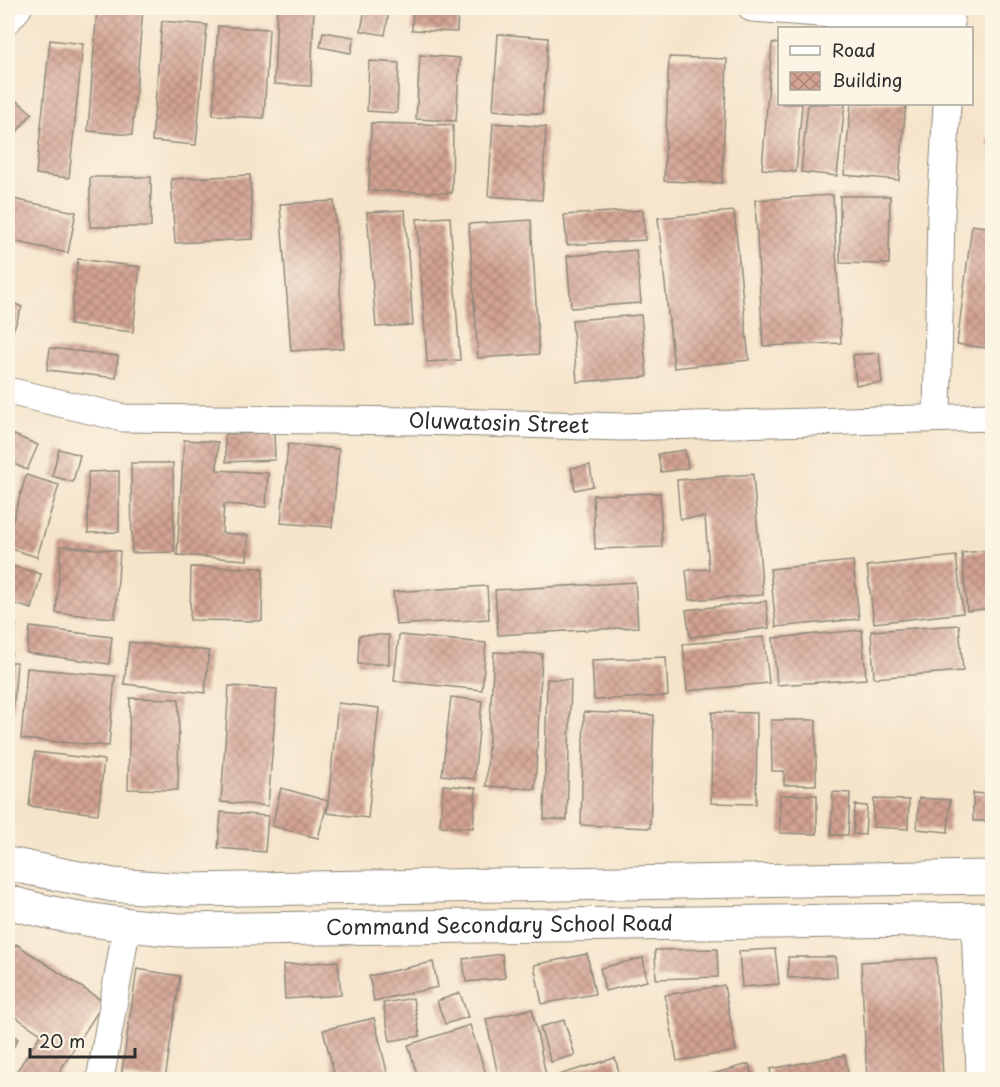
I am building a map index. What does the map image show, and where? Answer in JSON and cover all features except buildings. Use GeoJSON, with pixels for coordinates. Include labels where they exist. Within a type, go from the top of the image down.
{"type":"FeatureCollection","features":[{"type":"Feature","properties":{"kind":"main road","name":"Command Secondary School Road"},"geometry":{"type":"LineString","coordinates":[[8,864],[113,885],[188,890],[993,877]]}},
{"type":"Feature","properties":{"kind":"main road"},"geometry":{"type":"LineString","coordinates":[[735,881],[738,922]]}},
{"type":"Feature","properties":{"kind":"main road","name":"Command Secondary School Road"},"geometry":{"type":"LineString","coordinates":[[8,902],[33,909],[127,925],[179,930],[984,919]]}},
{"type":"Feature","properties":{"kind":"street"},"geometry":{"type":"LineString","coordinates":[[8,20],[18,8]]}},
{"type":"Feature","properties":{"kind":"street"},"geometry":{"type":"LineString","coordinates":[[752,8],[951,20]]}},
{"type":"Feature","properties":{"kind":"street"},"geometry":{"type":"LineString","coordinates":[[938,418],[947,105]]}},
{"type":"Feature","properties":{"kind":"street","name":"Oluwatosin Street"},"geometry":{"type":"LineString","coordinates":[[8,391],[124,418],[622,427],[993,417]]}},
{"type":"Feature","properties":{"kind":"street"},"geometry":{"type":"LineString","coordinates":[[977,1080],[980,1073],[984,919]]}},
{"type":"Feature","properties":{"kind":"street"},"geometry":{"type":"LineString","coordinates":[[103,1080],[101,1074],[127,925]]}}]}
